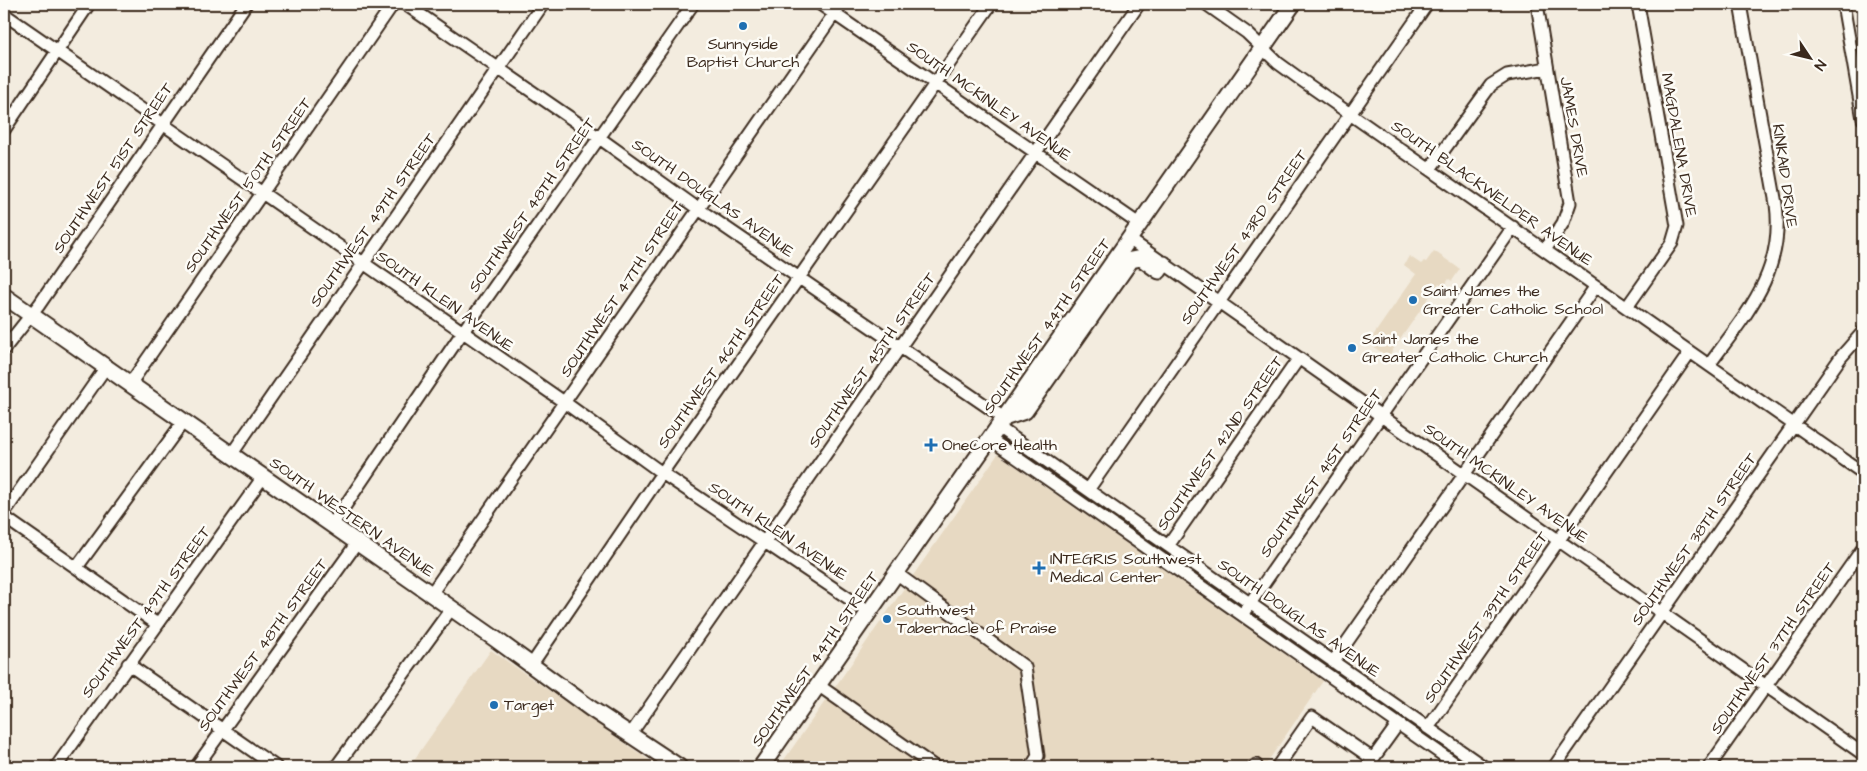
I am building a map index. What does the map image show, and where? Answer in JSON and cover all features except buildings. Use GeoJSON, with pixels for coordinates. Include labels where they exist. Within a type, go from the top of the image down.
{"type":"FeatureCollection","features":[{"type":"Feature","properties":{"kind":"main road","name":"SOUTHWEST 44TH STREET"},"geometry":{"type":"LineString","coordinates":[[761,767],[1293,4]]}},
{"type":"Feature","properties":{"kind":"main road"},"geometry":{"type":"LineString","coordinates":[[997,428],[1025,411],[1131,260],[1141,258],[1162,267]]}},
{"type":"Feature","properties":{"kind":"main road","name":"SOUTH WESTERN AVENUE"},"geometry":{"type":"LineString","coordinates":[[4,296],[532,664],[630,735],[680,767]]}},
{"type":"Feature","properties":{"kind":"street"},"geometry":{"type":"LineString","coordinates":[[4,130],[56,51],[90,4]]}},
{"type":"Feature","properties":{"kind":"street","name":"SOUTHWEST 51ST STREET"},"geometry":{"type":"LineString","coordinates":[[4,349],[30,315],[246,4]]}},
{"type":"Feature","properties":{"kind":"street","name":"SOUTHWEST 50TH STREET"},"geometry":{"type":"LineString","coordinates":[[130,384],[394,4]]}},
{"type":"Feature","properties":{"kind":"street","name":"SOUTH DOUGLAS AVENUE"},"geometry":{"type":"LineString","coordinates":[[405,4],[798,278],[902,347],[997,428],[1242,615],[1460,767]]}},
{"type":"Feature","properties":{"kind":"street","name":"SOUTHWEST 49TH STREET"},"geometry":{"type":"LineString","coordinates":[[232,455],[543,4]]}},
{"type":"Feature","properties":{"kind":"street","name":"SOUTHWEST 48TH STREET"},"geometry":{"type":"LineString","coordinates":[[332,525],[462,333],[693,4]]}},
{"type":"Feature","properties":{"kind":"street","name":"SOUTH MCKINLEY AVENUE"},"geometry":{"type":"LineString","coordinates":[[820,4],[1139,224]]}},
{"type":"Feature","properties":{"kind":"street","name":"SOUTHWEST 47TH STREET"},"geometry":{"type":"LineString","coordinates":[[431,594],[697,208],[841,4]]}},
{"type":"Feature","properties":{"kind":"street","name":"SOUTHWEST 46TH STREET"},"geometry":{"type":"LineString","coordinates":[[532,664],[662,473],[991,4]]}},
{"type":"Feature","properties":{"kind":"street","name":"SOUTHWEST 45TH STREET"},"geometry":{"type":"LineString","coordinates":[[630,735],[902,347],[1034,153],[1140,4]]}},
{"type":"Feature","properties":{"kind":"street","name":"SOUTH BLACKWELDER AVENUE"},"geometry":{"type":"LineString","coordinates":[[1206,4],[1247,33],[1278,63],[1863,473]]}},
{"type":"Feature","properties":{"kind":"street","name":"SOUTHWEST 43RD STREET"},"geometry":{"type":"LineString","coordinates":[[1088,490],[1426,4]]}},
{"type":"Feature","properties":{"kind":"street","name":"JAMES DRIVE"},"geometry":{"type":"LineString","coordinates":[[1537,4],[1570,203],[1563,223],[1545,250]]}},
{"type":"Feature","properties":{"kind":"street","name":"MAGDALENA DRIVE"},"geometry":{"type":"LineString","coordinates":[[1627,307],[1672,243],[1677,226],[1638,4]]}},
{"type":"Feature","properties":{"kind":"street","name":"KINKAID DRIVE"},"geometry":{"type":"LineString","coordinates":[[1710,365],[1764,284],[1774,254],[1777,232],[1776,204],[1740,4]]}},
{"type":"Feature","properties":{"kind":"street"},"geometry":{"type":"LineString","coordinates":[[1843,4],[1863,119]]}},
{"type":"Feature","properties":{"kind":"street","name":"SOUTH KLEIN AVENUE"},"geometry":{"type":"LineString","coordinates":[[4,14],[564,402],[662,473],[766,541],[869,612]]}},
{"type":"Feature","properties":{"kind":"street"},"geometry":{"type":"LineString","coordinates":[[1430,169],[1491,85],[1507,75],[1547,68]]}},
{"type":"Feature","properties":{"kind":"street","name":"SOUTHWEST 41ST STREET"},"geometry":{"type":"LineString","coordinates":[[1242,615],[1513,227]]}},
{"type":"Feature","properties":{"kind":"street","name":"SOUTH MCKINLEY AVENUE"},"geometry":{"type":"LineString","coordinates":[[1129,239],[1162,267],[1219,302],[1863,754]]}},
{"type":"Feature","properties":{"kind":"street"},"geometry":{"type":"LineString","coordinates":[[1333,662],[1596,286]]}},
{"type":"Feature","properties":{"kind":"street","name":"SOUTHWEST 38TH STREET"},"geometry":{"type":"LineString","coordinates":[[1554,767],[1841,357],[1863,332]]}},
{"type":"Feature","properties":{"kind":"street","name":"SOUTHWEST 39TH STREET"},"geometry":{"type":"LineString","coordinates":[[1428,728],[1690,352]]}},
{"type":"Feature","properties":{"kind":"street","name":"SOUTHWEST 42ND STREET"},"geometry":{"type":"LineString","coordinates":[[1168,546],[1298,358]]}},
{"type":"Feature","properties":{"kind":"street"},"geometry":{"type":"LineString","coordinates":[[4,513],[106,367]]}},
{"type":"Feature","properties":{"kind":"street"},"geometry":{"type":"LineString","coordinates":[[77,566],[183,422]]}},
{"type":"Feature","properties":{"kind":"street","name":"SOUTH DOUGLAS AVENUE"},"geometry":{"type":"LineString","coordinates":[[997,428],[1484,767]]}},
{"type":"Feature","properties":{"kind":"street","name":"SOUTHWEST 49TH STREET"},"geometry":{"type":"LineString","coordinates":[[56,767],[263,477]]}},
{"type":"Feature","properties":{"kind":"street"},"geometry":{"type":"LineString","coordinates":[[4,517],[77,566],[157,624]]}},
{"type":"Feature","properties":{"kind":"street","name":"SOUTHWEST 48TH STREET"},"geometry":{"type":"LineString","coordinates":[[196,767],[357,543]]}},
{"type":"Feature","properties":{"kind":"street","name":"SOUTHWEST 37TH STREET"},"geometry":{"type":"LineString","coordinates":[[1709,767],[1863,548]]}},
{"type":"Feature","properties":{"kind":"street"},"geometry":{"type":"LineString","coordinates":[[896,573],[1025,667],[1038,756],[1031,767]]}},
{"type":"Feature","properties":{"kind":"street"},"geometry":{"type":"LineString","coordinates":[[336,767],[451,609]]}},
{"type":"Feature","properties":{"kind":"street"},"geometry":{"type":"LineString","coordinates":[[128,664],[276,767]]}},
{"type":"Feature","properties":{"kind":"street"},"geometry":{"type":"LineString","coordinates":[[818,686],[935,767]]}},
{"type":"Feature","properties":{"kind":"street"},"geometry":{"type":"LineString","coordinates":[[1277,767],[1312,717],[1370,763],[1398,724]]}},
{"type":"Feature","properties":{"kind":"shaded area","name":"Saint James the Greater Catholic School"},"geometry":{"type":"Polygon","coordinates":[[[1434,251],[1460,269],[1452,281],[1449,279],[1444,286],[1439,283],[1388,357],[1368,343],[1416,274],[1404,265],[1409,256],[1421,264],[1424,261],[1426,262],[1434,251]]]}},
{"type":"Feature","properties":{"kind":"shaded area","name":"INTEGRIS Southwest Medical Center"},"geometry":{"type":"Polygon","coordinates":[[[998,454],[1323,681],[1264,767],[779,767],[998,454]]]}},
{"type":"Feature","properties":{"kind":"shaded area"},"geometry":{"type":"Polygon","coordinates":[[[491,650],[564,701],[659,767],[409,767],[491,650]]]}},
{"type":"Feature","properties":{"kind":"place","name":"Sunnyside Baptist Church"},"geometry":{"type":"Point","coordinates":[743,26]}},
{"type":"Feature","properties":{"kind":"place","name":"Saint James the Greater Catholic School"},"geometry":{"type":"Point","coordinates":[1413,300]}},
{"type":"Feature","properties":{"kind":"place","name":"Saint James the Greater Catholic Church"},"geometry":{"type":"Point","coordinates":[1352,348]}},
{"type":"Feature","properties":{"kind":"place","name":"OneCore Health"},"geometry":{"type":"Point","coordinates":[931,445]}},
{"type":"Feature","properties":{"kind":"place","name":"INTEGRIS Southwest Medical Center"},"geometry":{"type":"Point","coordinates":[1039,568]}},
{"type":"Feature","properties":{"kind":"place","name":"Southwest Tabernacle of Praise"},"geometry":{"type":"Point","coordinates":[887,619]}},
{"type":"Feature","properties":{"kind":"place","name":"Target"},"geometry":{"type":"Point","coordinates":[494,705]}}]}
